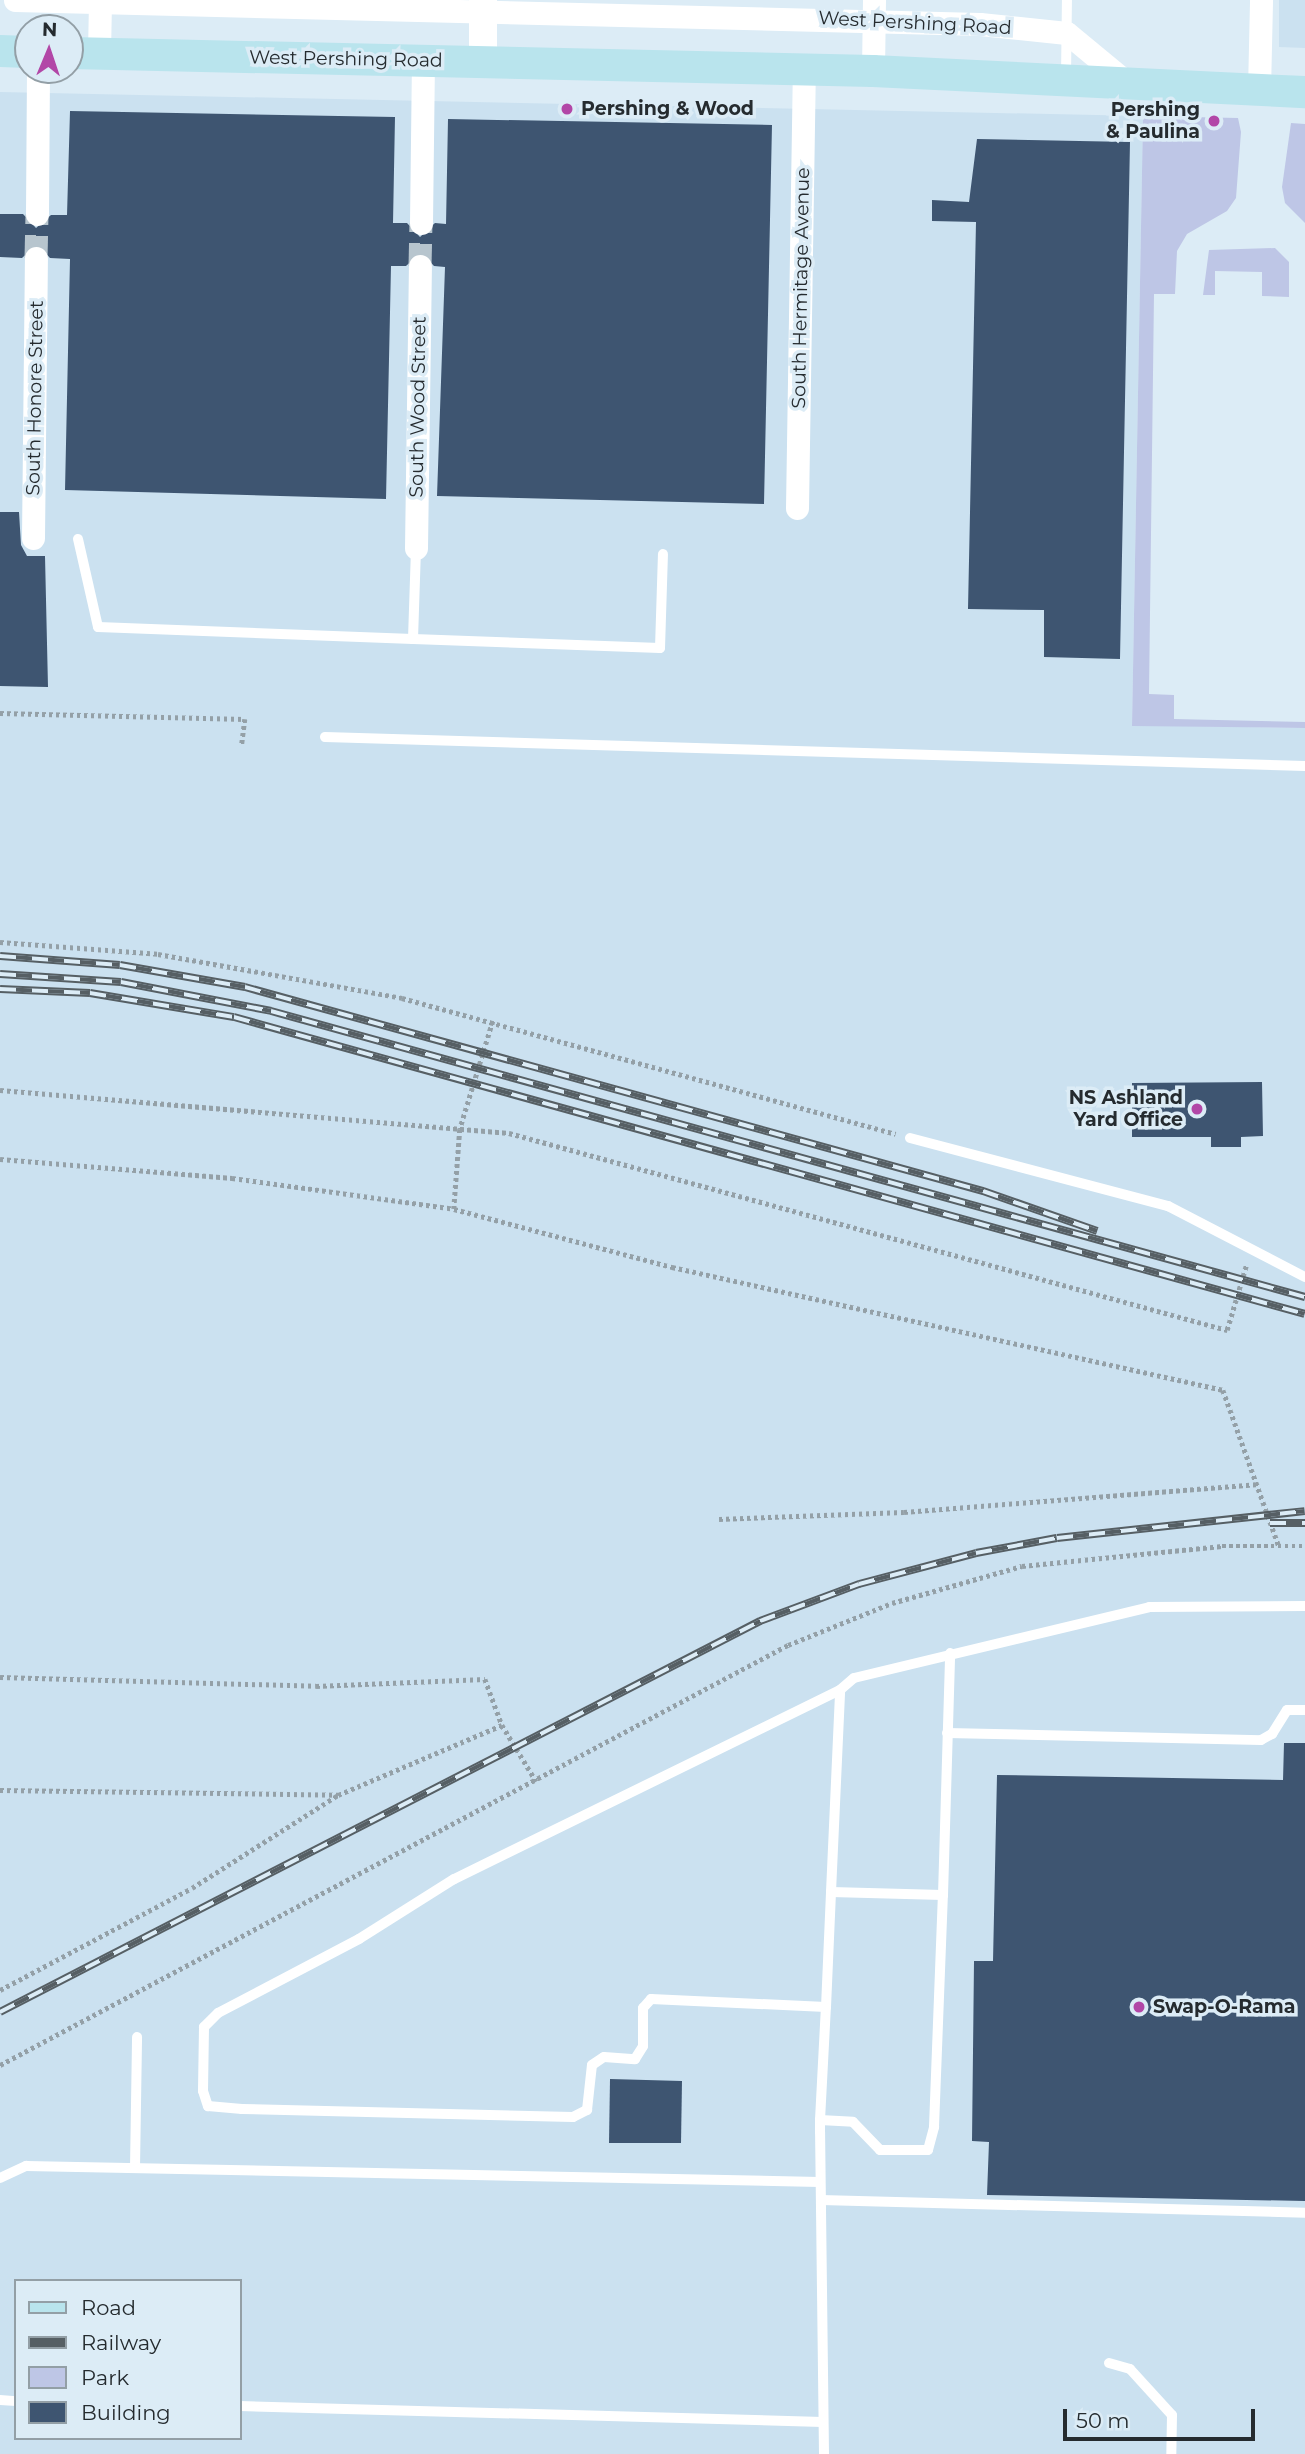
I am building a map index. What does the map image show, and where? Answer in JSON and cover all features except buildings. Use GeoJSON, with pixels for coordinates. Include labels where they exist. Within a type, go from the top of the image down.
{"type":"FeatureCollection","features":[{"type":"Feature","properties":{"kind":"main road","name":"West Pershing Road"},"geometry":{"type":"LineString","coordinates":[[85,53],[1066,77],[1305,92]]}},
{"type":"Feature","properties":{"kind":"street","name":"West Pershing Road"},"geometry":{"type":"LineString","coordinates":[[15,0],[873,10],[1067,33]]}},
{"type":"Feature","properties":{"kind":"street"},"geometry":{"type":"LineString","coordinates":[[1259,90],[1261,0]]}},
{"type":"Feature","properties":{"kind":"street"},"geometry":{"type":"LineString","coordinates":[[85,53],[100,1]]}},
{"type":"Feature","properties":{"kind":"street"},"geometry":{"type":"LineString","coordinates":[[483,5],[483,61]]}},
{"type":"Feature","properties":{"kind":"street"},"geometry":{"type":"LineString","coordinates":[[873,10],[873,71]]}},
{"type":"Feature","properties":{"kind":"street"},"geometry":{"type":"LineString","coordinates":[[1067,33],[1125,81]]}},
{"type":"Feature","properties":{"kind":"street"},"geometry":{"type":"LineString","coordinates":[[421,223],[423,60]]}},
{"type":"Feature","properties":{"kind":"street","name":"South Hermitage Avenue"},"geometry":{"type":"LineString","coordinates":[[797,508],[804,69]]}},
{"type":"Feature","properties":{"kind":"street"},"geometry":{"type":"LineString","coordinates":[[37,214],[38,84]]}},
{"type":"Feature","properties":{"kind":"street","name":"South Honore Street"},"geometry":{"type":"LineString","coordinates":[[33,538],[36,258]]}},
{"type":"Feature","properties":{"kind":"street","name":"South Wood Street"},"geometry":{"type":"LineString","coordinates":[[416,548],[420,266]]}},
{"type":"Feature","properties":{"kind":"lane"},"geometry":{"type":"LineString","coordinates":[[1066,77],[1067,0]]}},
{"type":"Feature","properties":{"kind":"lane"},"geometry":{"type":"LineString","coordinates":[[78,539],[98,627],[660,648],[663,554]]}},
{"type":"Feature","properties":{"kind":"lane"},"geometry":{"type":"LineString","coordinates":[[412,639],[416,548]]}},
{"type":"Feature","properties":{"kind":"lane"},"geometry":{"type":"LineString","coordinates":[[325,737],[1305,766]]}},
{"type":"Feature","properties":{"kind":"lane"},"geometry":{"type":"LineString","coordinates":[[910,1138],[1168,1206],[1305,1277]]}},
{"type":"Feature","properties":{"kind":"lane"},"geometry":{"type":"LineString","coordinates":[[826,2007],[650,1999],[643,2008],[643,2046],[635,2059],[604,2057],[592,2065],[587,2110],[573,2117],[242,2109],[208,2106],[203,2091],[204,2027],[218,2013],[359,1939],[454,1879],[840,1690],[854,1678],[1149,1607],[1305,1606]]}},
{"type":"Feature","properties":{"kind":"lane"},"geometry":{"type":"LineString","coordinates":[[820,2120],[853,2122],[880,2150],[928,2150],[934,2127],[950,1653]]}},
{"type":"Feature","properties":{"kind":"lane"},"geometry":{"type":"LineString","coordinates":[[824,2454],[820,2120],[840,1690]]}},
{"type":"Feature","properties":{"kind":"lane"},"geometry":{"type":"LineString","coordinates":[[947,1733],[1261,1740],[1272,1734],[1287,1710],[1305,1710]]}},
{"type":"Feature","properties":{"kind":"lane"},"geometry":{"type":"LineString","coordinates":[[831,1892],[943,1895]]}},
{"type":"Feature","properties":{"kind":"lane"},"geometry":{"type":"LineString","coordinates":[[135,2168],[137,2037]]}},
{"type":"Feature","properties":{"kind":"lane"},"geometry":{"type":"LineString","coordinates":[[0,2178],[26,2166],[820,2182]]}},
{"type":"Feature","properties":{"kind":"lane"},"geometry":{"type":"LineString","coordinates":[[821,2200],[1305,2213]]}},
{"type":"Feature","properties":{"kind":"lane"},"geometry":{"type":"LineString","coordinates":[[1109,2363],[1130,2369],[1172,2414],[1171,2454]]}},
{"type":"Feature","properties":{"kind":"lane"},"geometry":{"type":"LineString","coordinates":[[242,2406],[823,2422]]}},
{"type":"Feature","properties":{"kind":"path"},"geometry":{"type":"LineString","coordinates":[[0,713],[245,719],[242,744]]}},
{"type":"Feature","properties":{"kind":"path"},"geometry":{"type":"LineString","coordinates":[[0,942],[145,952],[261,968],[493,1021],[910,1138]]}},
{"type":"Feature","properties":{"kind":"path"},"geometry":{"type":"LineString","coordinates":[[454,1209],[460,1129],[493,1021]]}},
{"type":"Feature","properties":{"kind":"path"},"geometry":{"type":"LineString","coordinates":[[0,1090],[509,1133],[633,1164],[1227,1330],[1251,1248]]}},
{"type":"Feature","properties":{"kind":"path"},"geometry":{"type":"LineString","coordinates":[[0,1159],[232,1178],[454,1209],[672,1267],[1223,1391],[1279,1546]]}},
{"type":"Feature","properties":{"kind":"path"},"geometry":{"type":"LineString","coordinates":[[719,1519],[904,1512],[1256,1484]]}},
{"type":"Feature","properties":{"kind":"path"},"geometry":{"type":"LineString","coordinates":[[0,2065],[788,1645],[892,1603],[1022,1566],[1142,1552],[1305,1546]]}},
{"type":"Feature","properties":{"kind":"path"},"geometry":{"type":"LineString","coordinates":[[0,1677],[316,1686],[485,1679],[502,1725],[536,1781]]}},
{"type":"Feature","properties":{"kind":"path"},"geometry":{"type":"LineString","coordinates":[[0,1990],[192,1888],[338,1795],[502,1725]]}},
{"type":"Feature","properties":{"kind":"path"},"geometry":{"type":"LineString","coordinates":[[0,1790],[338,1795]]}},
{"type":"Feature","properties":{"kind":"shaded area"},"geometry":{"type":"Polygon","coordinates":[[[1279,0],[1305,0],[1305,48],[1279,47],[1279,0]]]}},
{"type":"Feature","properties":{"kind":"shaded area"},"geometry":{"type":"Polygon","coordinates":[[[0,92],[1143,116],[1132,725],[1305,728],[1305,2454],[0,2454],[0,92]]]}},
{"type":"Feature","properties":{"kind":"green space"},"geometry":{"type":"Polygon","coordinates":[[[1143,116],[1238,118],[1241,132],[1236,198],[1227,211],[1187,234],[1177,251],[1175,294],[1154,294],[1149,694],[1174,695],[1174,719],[1305,722],[1305,728],[1132,726],[1143,116]]]}},
{"type":"Feature","properties":{"kind":"green space"},"geometry":{"type":"Polygon","coordinates":[[[1291,123],[1305,124],[1305,223],[1285,203],[1282,187],[1291,123]]]}},
{"type":"Feature","properties":{"kind":"green space"},"geometry":{"type":"Polygon","coordinates":[[[1275,248],[1289,262],[1289,297],[1262,296],[1262,272],[1215,271],[1215,295],[1203,295],[1209,250],[1275,248]]]}},
{"type":"Feature","properties":{"kind":"tunnel"},"geometry":{"type":"LineString","coordinates":[[36,258],[37,214]]}},
{"type":"Feature","properties":{"kind":"tunnel"},"geometry":{"type":"LineString","coordinates":[[420,266],[421,223]]}},
{"type":"Feature","properties":{"kind":"railway"},"geometry":{"type":"LineString","coordinates":[[0,956],[120,965],[245,987],[983,1191],[1097,1231]]}},
{"type":"Feature","properties":{"kind":"railway"},"geometry":{"type":"LineString","coordinates":[[0,974],[121,982],[271,1011],[1305,1297]]}},
{"type":"Feature","properties":{"kind":"railway"},"geometry":{"type":"LineString","coordinates":[[0,989],[90,993],[234,1017],[1305,1314]]}},
{"type":"Feature","properties":{"kind":"railway"},"geometry":{"type":"LineString","coordinates":[[0,2012],[760,1621],[859,1584],[976,1553],[1057,1538],[1305,1511]]}},
{"type":"Feature","properties":{"kind":"railway"},"geometry":{"type":"LineString","coordinates":[[1270,1523],[1305,1523]]}},
{"type":"Feature","properties":{"kind":"place","name":"Pershing & Wood"},"geometry":{"type":"Point","coordinates":[567,109]}},
{"type":"Feature","properties":{"kind":"place","name":"Pershing & Paulina"},"geometry":{"type":"Point","coordinates":[1214,121]}},
{"type":"Feature","properties":{"kind":"place","name":"NS Ashland Yard Office"},"geometry":{"type":"Point","coordinates":[1197,1109]}},
{"type":"Feature","properties":{"kind":"place","name":"Swap-O-Rama"},"geometry":{"type":"Point","coordinates":[1139,2007]}}]}
